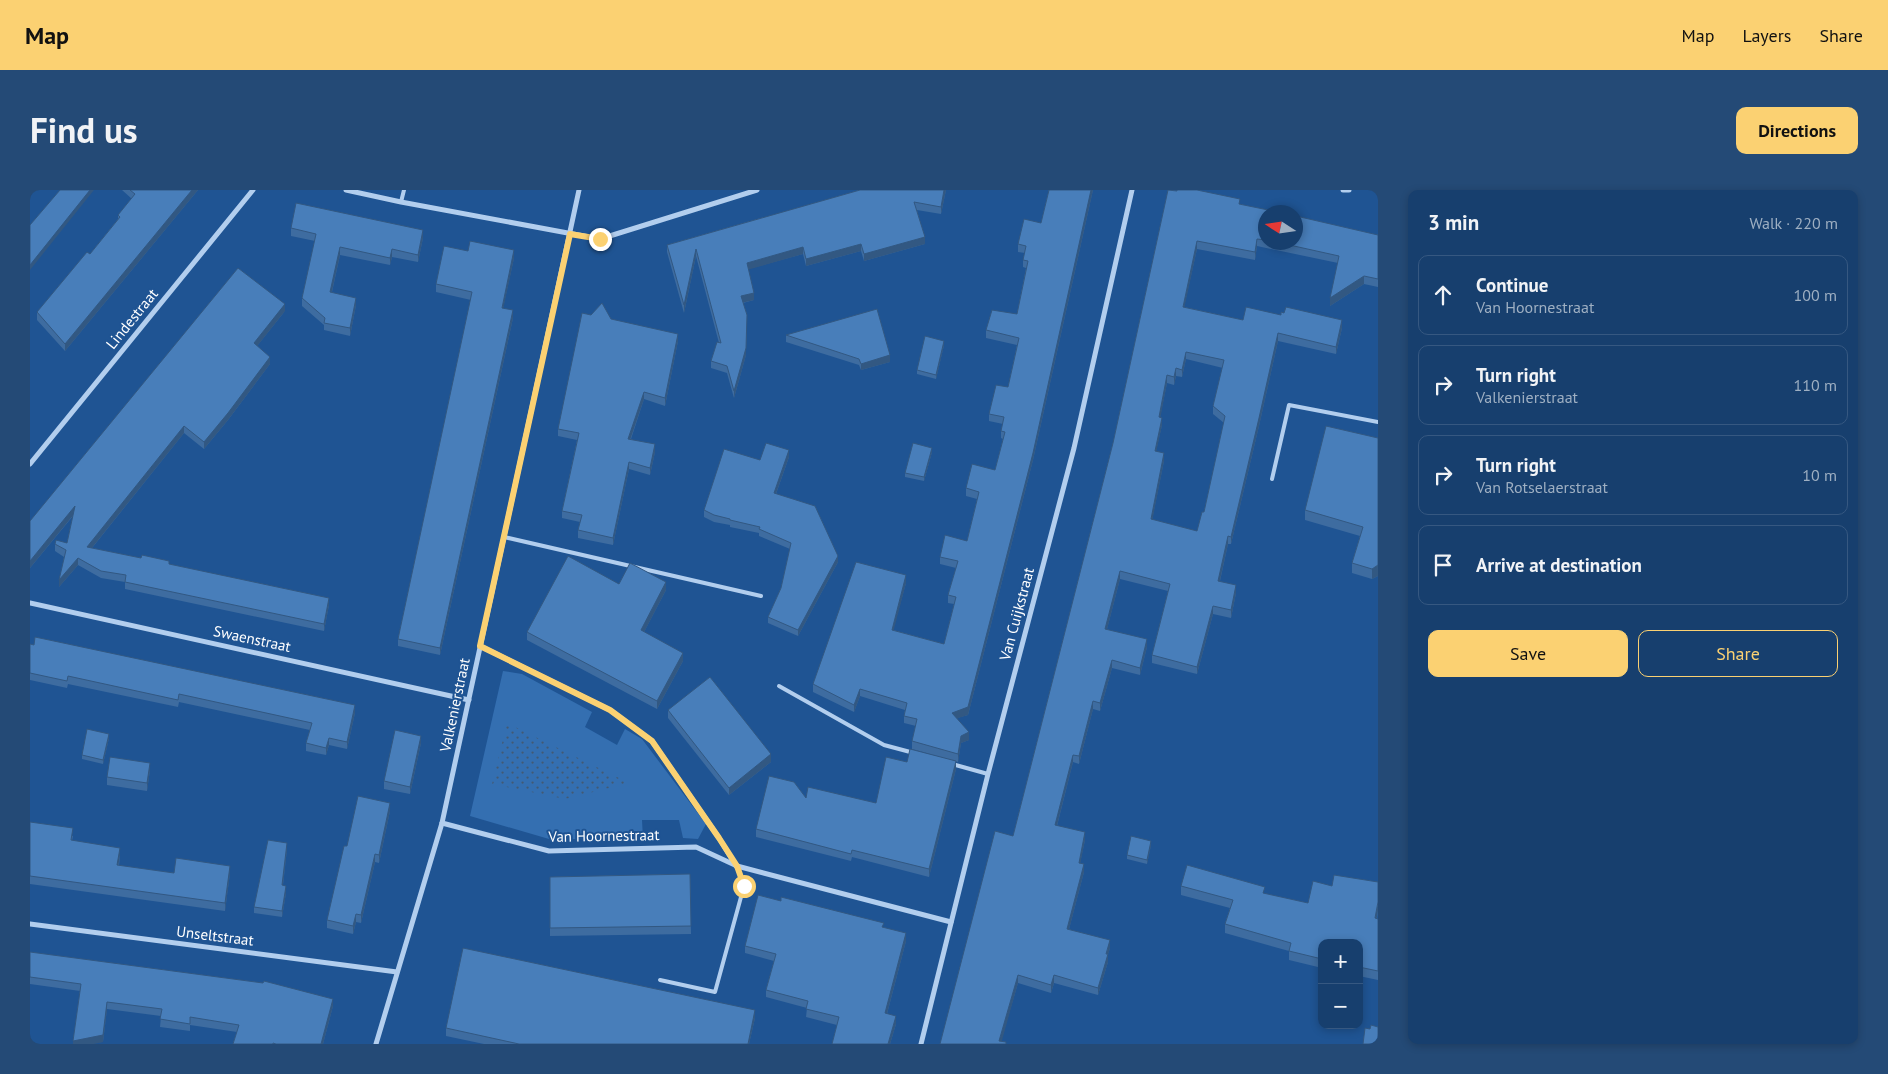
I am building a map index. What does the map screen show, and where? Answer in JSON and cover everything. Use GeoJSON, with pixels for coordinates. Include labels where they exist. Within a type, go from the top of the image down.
{"type":"FeatureCollection","features":[{"type":"Feature","properties":{"kind":"street","name":"Lindestraat"},"geometry":{"type":"LineString","coordinates":[[30,464],[253,190]]}},
{"type":"Feature","properties":{"kind":"street"},"geometry":{"type":"LineString","coordinates":[[346,190],[600,239],[756,190]]}},
{"type":"Feature","properties":{"kind":"street","name":"Valkenierstraat"},"geometry":{"type":"LineString","coordinates":[[376,1044],[442,823],[579,190]]}},
{"type":"Feature","properties":{"kind":"street","name":"Van Cuijkstraat"},"geometry":{"type":"LineString","coordinates":[[921,1044],[988,774],[1074,448],[1132,190]]}},
{"type":"Feature","properties":{"kind":"street"},"geometry":{"type":"LineString","coordinates":[[1342,190],[1349,190]]}},
{"type":"Feature","properties":{"kind":"street","name":"Swaenstraat"},"geometry":{"type":"LineString","coordinates":[[30,603],[469,700]]}},
{"type":"Feature","properties":{"kind":"street"},"geometry":{"type":"LineString","coordinates":[[480,646],[610,710],[652,741],[737,866]]}},
{"type":"Feature","properties":{"kind":"street","name":"Van Hoornestraat"},"geometry":{"type":"LineString","coordinates":[[442,823],[549,851],[696,847],[737,866],[951,922]]}},
{"type":"Feature","properties":{"kind":"street","name":"Unseltstraat"},"geometry":{"type":"LineString","coordinates":[[30,924],[397,972]]}},
{"type":"Feature","properties":{"kind":"lane"},"geometry":{"type":"LineString","coordinates":[[401,202],[404,190]]}},
{"type":"Feature","properties":{"kind":"lane"},"geometry":{"type":"LineString","coordinates":[[1272,479],[1289,406],[1378,422]]}},
{"type":"Feature","properties":{"kind":"lane"},"geometry":{"type":"LineString","coordinates":[[504,537],[761,596]]}},
{"type":"Feature","properties":{"kind":"lane"},"geometry":{"type":"LineString","coordinates":[[779,686],[884,745],[922,756]]}},
{"type":"Feature","properties":{"kind":"lane"},"geometry":{"type":"LineString","coordinates":[[950,764],[988,774]]}},
{"type":"Feature","properties":{"kind":"lane"},"geometry":{"type":"LineString","coordinates":[[660,980],[715,992],[744,886],[737,866]]}},
{"type":"Feature","properties":{"kind":"shaded area"},"geometry":{"type":"Polygon","coordinates":[[[503,671],[522,674],[592,712],[585,727],[617,745],[625,729],[642,739],[706,824],[698,839],[683,838],[679,820],[642,820],[643,839],[549,839],[470,816],[503,671]]]}},
{"type":"Feature","properties":{"kind":"shaded area"},"geometry":{"type":"Polygon","coordinates":[[[507,723],[629,783],[565,799],[492,784],[507,723]]]}},
{"type":"Feature","properties":{"kind":"building"},"geometry":{"type":"Polygon","coordinates":[[[60,190],[90,190],[30,265],[30,225],[60,190]]]}},
{"type":"Feature","properties":{"kind":"building"},"geometry":{"type":"Polygon","coordinates":[[[130,190],[192,190],[65,344],[37,312],[87,252],[90,254],[120,217],[118,215],[135,194],[130,190]]]}},
{"type":"Feature","properties":{"kind":"building"},"geometry":{"type":"Polygon","coordinates":[[[860,190],[944,190],[941,207],[914,202],[925,237],[864,254],[861,244],[806,259],[803,247],[747,263],[754,293],[741,296],[747,315],[746,348],[734,391],[727,366],[711,361],[717,342],[721,343],[696,249],[684,305],[667,245],[860,190]]]}},
{"type":"Feature","properties":{"kind":"building"},"geometry":{"type":"Polygon","coordinates":[[[1049,190],[1091,190],[1033,453],[968,707],[952,713],[969,732],[961,736],[958,754],[912,741],[917,719],[904,716],[907,703],[860,689],[854,705],[813,684],[856,562],[906,575],[892,630],[944,644],[956,597],[948,595],[958,561],[940,557],[945,535],[967,541],[979,492],[966,488],[972,464],[995,470],[1005,432],[1001,431],[1004,417],[989,414],[996,385],[1008,387],[1019,338],[986,330],[992,310],[1017,314],[1028,261],[1023,260],[1026,246],[1018,244],[1024,219],[1041,223],[1049,190]]]}},
{"type":"Feature","properties":{"kind":"building"},"geometry":{"type":"Polygon","coordinates":[[[1168,190],[1197,190],[1240,199],[1239,204],[1258,208],[1258,239],[1255,252],[1197,241],[1183,307],[1243,320],[1246,307],[1281,315],[1281,312],[1284,313],[1286,307],[1342,320],[1336,347],[1278,333],[1231,537],[1228,536],[1218,581],[1236,585],[1231,610],[1213,606],[1197,667],[1152,655],[1170,584],[1120,571],[1105,629],[1147,639],[1140,668],[1112,660],[1100,703],[1093,701],[1079,756],[1073,755],[1055,825],[1085,832],[1079,863],[1084,864],[1067,929],[1110,940],[1098,988],[1054,975],[1051,985],[1018,975],[999,1041],[1006,1042],[1006,1044],[940,1044],[995,831],[1013,836],[1113,443],[1168,190]],[[1186,352],[1182,370],[1176,368],[1174,377],[1167,375],[1159,417],[1162,418],[1155,451],[1164,453],[1151,519],[1197,531],[1202,512],[1204,512],[1225,416],[1213,406],[1224,360],[1186,352]]]}},
{"type":"Feature","properties":{"kind":"building"},"geometry":{"type":"Polygon","coordinates":[[[296,203],[423,230],[418,255],[392,249],[390,258],[340,247],[330,292],[356,298],[350,328],[324,323],[325,318],[302,298],[316,234],[291,228],[296,203]]]}},
{"type":"Feature","properties":{"kind":"building"},"geometry":{"type":"Polygon","coordinates":[[[1303,218],[1378,235],[1378,279],[1364,276],[1330,298],[1339,256],[1303,248],[1303,218]]]}},
{"type":"Feature","properties":{"kind":"building"},"geometry":{"type":"Polygon","coordinates":[[[470,241],[514,250],[502,308],[513,310],[440,648],[398,639],[472,292],[436,284],[444,246],[468,251],[470,241]]]}},
{"type":"Feature","properties":{"kind":"building"},"geometry":{"type":"Polygon","coordinates":[[[238,268],[285,304],[254,343],[270,357],[204,442],[184,426],[87,547],[141,558],[142,555],[169,561],[169,564],[329,598],[324,624],[125,582],[126,575],[101,571],[78,558],[59,580],[66,550],[55,544],[56,540],[67,543],[75,506],[30,561],[30,521],[238,268]]]}},
{"type":"Feature","properties":{"kind":"building"},"geometry":{"type":"Polygon","coordinates":[[[602,303],[611,319],[678,334],[665,398],[644,392],[628,439],[655,444],[650,468],[629,462],[613,538],[578,530],[582,515],[562,511],[579,433],[558,429],[582,313],[591,315],[602,303]]]}},
{"type":"Feature","properties":{"kind":"building"},"geometry":{"type":"Polygon","coordinates":[[[877,309],[890,355],[861,364],[859,359],[786,335],[877,309]]]}},
{"type":"Feature","properties":{"kind":"building"},"geometry":{"type":"Polygon","coordinates":[[[925,336],[944,341],[936,375],[917,370],[925,336]]]}},
{"type":"Feature","properties":{"kind":"building"},"geometry":{"type":"Polygon","coordinates":[[[1326,426],[1378,438],[1378,565],[1372,569],[1352,563],[1363,527],[1305,510],[1326,426]]]}},
{"type":"Feature","properties":{"kind":"building"},"geometry":{"type":"Polygon","coordinates":[[[766,443],[789,450],[774,493],[815,506],[838,556],[798,630],[768,617],[781,588],[791,543],[759,529],[760,527],[730,520],[704,510],[724,449],[760,460],[766,443]]]}},
{"type":"Feature","properties":{"kind":"building"},"geometry":{"type":"Polygon","coordinates":[[[913,443],[932,448],[924,477],[905,473],[913,443]]]}},
{"type":"Feature","properties":{"kind":"building"},"geometry":{"type":"Polygon","coordinates":[[[568,556],[619,584],[630,563],[666,582],[641,630],[683,653],[657,701],[527,632],[568,556]]]}},
{"type":"Feature","properties":{"kind":"building"},"geometry":{"type":"Polygon","coordinates":[[[35,637],[355,705],[347,742],[329,738],[326,748],[306,743],[312,723],[179,694],[178,700],[68,676],[67,681],[30,673],[30,644],[34,645],[35,637]]]}},
{"type":"Feature","properties":{"kind":"building"},"geometry":{"type":"Polygon","coordinates":[[[710,677],[771,754],[729,788],[668,710],[710,677]]]}},
{"type":"Feature","properties":{"kind":"building"},"geometry":{"type":"Polygon","coordinates":[[[87,729],[109,734],[103,760],[82,755],[87,729]]]}},
{"type":"Feature","properties":{"kind":"building"},"geometry":{"type":"Polygon","coordinates":[[[395,730],[421,736],[410,787],[384,781],[395,730]]]}},
{"type":"Feature","properties":{"kind":"building"},"geometry":{"type":"Polygon","coordinates":[[[910,749],[956,761],[929,869],[852,850],[851,854],[756,829],[769,776],[794,782],[806,798],[808,787],[876,803],[886,757],[907,762],[910,749]]]}},
{"type":"Feature","properties":{"kind":"building"},"geometry":{"type":"Polygon","coordinates":[[[110,757],[150,763],[147,783],[107,777],[110,757]]]}},
{"type":"Feature","properties":{"kind":"building"},"geometry":{"type":"Polygon","coordinates":[[[358,796],[390,803],[379,855],[375,854],[361,915],[356,914],[353,926],[327,920],[358,796]]]}},
{"type":"Feature","properties":{"kind":"building"},"geometry":{"type":"Polygon","coordinates":[[[30,822],[73,828],[71,840],[120,848],[117,865],[174,873],[176,858],[230,866],[225,903],[30,876],[30,822]]]}},
{"type":"Feature","properties":{"kind":"building"},"geometry":{"type":"Polygon","coordinates":[[[1131,836],[1151,841],[1147,860],[1127,855],[1131,836]]]}},
{"type":"Feature","properties":{"kind":"building"},"geometry":{"type":"Polygon","coordinates":[[[268,840],[287,843],[282,885],[286,886],[282,911],[254,907],[268,840]]]}},
{"type":"Feature","properties":{"kind":"building"},"geometry":{"type":"Polygon","coordinates":[[[1187,865],[1265,887],[1263,893],[1308,903],[1313,881],[1332,886],[1334,875],[1378,882],[1378,902],[1375,918],[1378,919],[1378,971],[1363,968],[1363,939],[1318,939],[1318,958],[1289,951],[1291,943],[1225,924],[1233,900],[1181,886],[1187,865]]]}},
{"type":"Feature","properties":{"kind":"building"},"geometry":{"type":"Polygon","coordinates":[[[690,874],[691,926],[550,928],[550,877],[690,874]]]}},
{"type":"Feature","properties":{"kind":"building"},"geometry":{"type":"Polygon","coordinates":[[[758,895],[781,901],[781,897],[884,923],[882,927],[906,933],[885,1013],[896,1016],[888,1044],[832,1044],[839,1017],[806,1009],[808,1001],[766,990],[776,954],[745,946],[758,895]]]}},
{"type":"Feature","properties":{"kind":"building"},"geometry":{"type":"Polygon","coordinates":[[[463,948],[755,1010],[748,1044],[519,1044],[446,1028],[463,948]]]}},
{"type":"Feature","properties":{"kind":"building"},"geometry":{"type":"Polygon","coordinates":[[[30,952],[263,983],[264,981],[333,999],[321,1044],[233,1044],[239,1025],[190,1017],[190,1024],[160,1019],[162,1009],[107,1002],[103,1035],[73,1041],[81,984],[30,977],[30,952]]]}},
{"type":"Feature","properties":{"kind":"building"},"geometry":{"type":"Polygon","coordinates":[[[1371,1025],[1378,1027],[1378,1044],[1363,1044],[1365,1028],[1370,1029],[1371,1025]]]}},
{"type":"Feature","properties":{"kind":"route"},"geometry":{"type":"LineString","coordinates":[[600,239],[570,234],[480,646],[610,710],[652,741],[737,866],[744,886]]}}]}
